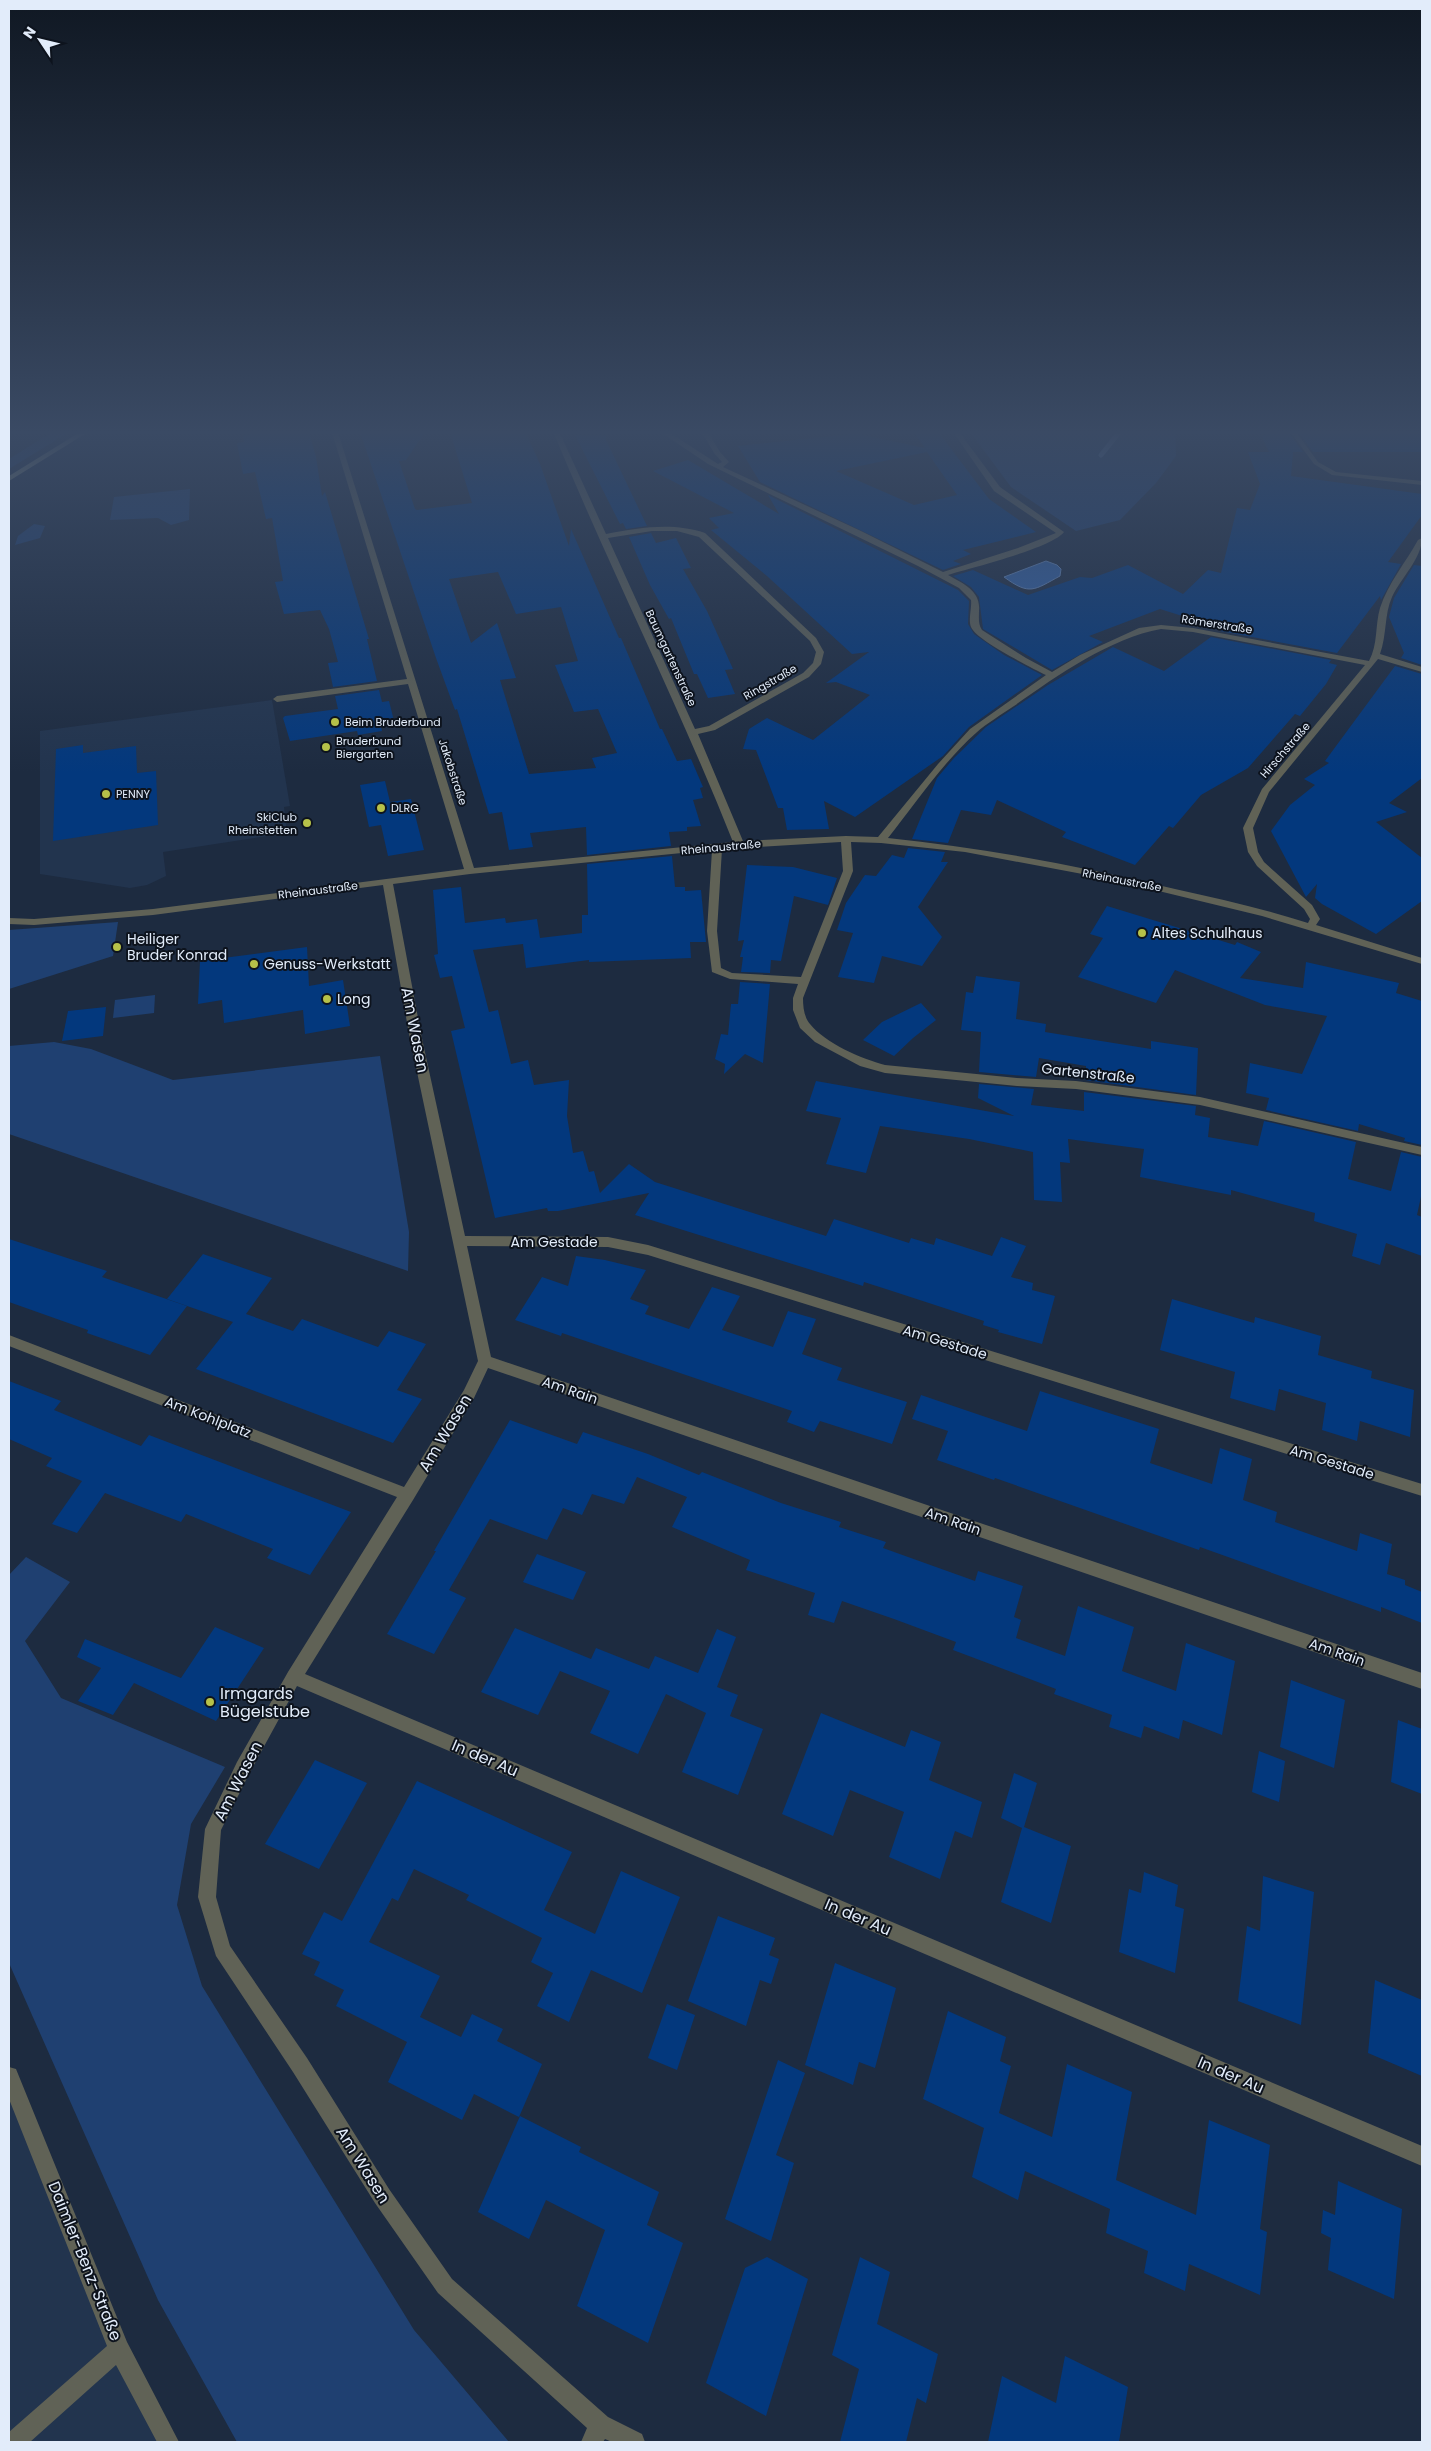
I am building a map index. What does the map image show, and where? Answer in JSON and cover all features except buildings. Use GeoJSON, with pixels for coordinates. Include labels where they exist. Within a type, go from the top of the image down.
{"type":"FeatureCollection","features":[{"type":"Feature","properties":{"kind":"street","name":"Jakobstraße"},"geometry":{"type":"LineString","coordinates":[[371,543],[470,871]]}},
{"type":"Feature","properties":{"kind":"street","name":"Baumgartenstraße"},"geometry":{"type":"LineString","coordinates":[[605,543],[694,732],[739,844]]}},
{"type":"Feature","properties":{"kind":"street","name":"Ringstraße"},"geometry":{"type":"LineString","coordinates":[[694,732],[712,728],[806,674],[817,664],[820,652],[813,640],[711,543]]}},
{"type":"Feature","properties":{"kind":"street"},"geometry":{"type":"LineString","coordinates":[[880,543],[942,575],[975,596],[974,617],[975,626],[979,632],[1052,676]]}},
{"type":"Feature","properties":{"kind":"street"},"geometry":{"type":"LineString","coordinates":[[942,575],[1038,543]]}},
{"type":"Feature","properties":{"kind":"street"},"geometry":{"type":"LineString","coordinates":[[1371,664],[1377,656],[1384,608],[1397,581],[1420,543]]}},
{"type":"Feature","properties":{"kind":"street","name":"Römerstraße"},"geometry":{"type":"LineString","coordinates":[[881,840],[941,766],[974,731],[1052,676],[1083,657],[1142,630],[1161,628],[1193,630],[1371,664]]}},
{"type":"Feature","properties":{"kind":"street"},"geometry":{"type":"LineString","coordinates":[[1377,656],[1422,670]]}},
{"type":"Feature","properties":{"kind":"street","name":"Hirschstraße"},"geometry":{"type":"LineString","coordinates":[[1310,927],[1315,919],[1311,913],[1260,864],[1253,852],[1248,828],[1265,790],[1371,664]]}},
{"type":"Feature","properties":{"kind":"street"},"geometry":{"type":"LineString","coordinates":[[277,699],[411,681]]}},
{"type":"Feature","properties":{"kind":"street","name":"Rheinaustraße"},"geometry":{"type":"LineString","coordinates":[[9,921],[34,922],[153,912],[470,871],[739,844],[846,839],[881,840],[965,850],[1109,876],[1222,901],[1422,961]]}},
{"type":"Feature","properties":{"kind":"street","name":"Gartenstraße"},"geometry":{"type":"LineString","coordinates":[[846,839],[848,871],[798,998],[798,1010],[804,1025],[818,1039],[839,1051],[885,1069],[1017,1082],[1076,1085],[1200,1101],[1422,1151]]}},
{"type":"Feature","properties":{"kind":"street"},"geometry":{"type":"LineString","coordinates":[[717,847],[712,931],[716,970],[730,976],[804,981]]}},
{"type":"Feature","properties":{"kind":"street","name":"Am Wasen"},"geometry":{"type":"LineString","coordinates":[[387,881],[415,1034],[485,1361],[469,1394],[294,1677],[243,1768],[213,1829],[207,1897],[222,1950],[300,2065],[382,2196],[445,2286],[596,2433],[634,2442]]}},
{"type":"Feature","properties":{"kind":"street","name":"Am Gestade"},"geometry":{"type":"LineString","coordinates":[[460,1241],[608,1242],[648,1250],[1422,1490]]}},
{"type":"Feature","properties":{"kind":"street","name":"Am Kohlplatz"},"geometry":{"type":"LineString","coordinates":[[9,1340],[408,1495]]}},
{"type":"Feature","properties":{"kind":"street","name":"Am Rain"},"geometry":{"type":"LineString","coordinates":[[485,1361],[1422,1681]]}},
{"type":"Feature","properties":{"kind":"street","name":"In der Au"},"geometry":{"type":"LineString","coordinates":[[294,1677],[1422,2156]]}},
{"type":"Feature","properties":{"kind":"street","name":"Daimler-Benz-Straße"},"geometry":{"type":"LineString","coordinates":[[9,2076],[120,2349],[168,2442]]}},
{"type":"Feature","properties":{"kind":"street"},"geometry":{"type":"LineString","coordinates":[[14,2442],[120,2349]]}},
{"type":"Feature","properties":{"kind":"shaded area"},"geometry":{"type":"Polygon","coordinates":[[[1046,561],[1057,565],[1061,569],[1060,576],[1044,585],[1026,589],[1004,577],[1046,561]]]}},
{"type":"Feature","properties":{"kind":"shaded area"},"geometry":{"type":"Polygon","coordinates":[[[272,700],[290,806],[284,807],[287,833],[163,852],[166,876],[147,885],[130,888],[40,874],[40,731],[272,700]]]}},
{"type":"Feature","properties":{"kind":"shaded area"},"geometry":{"type":"Polygon","coordinates":[[[118,922],[113,956],[9,989],[9,930],[118,922]]]}},
{"type":"Feature","properties":{"kind":"shaded area"},"geometry":{"type":"Polygon","coordinates":[[[155,995],[154,1013],[113,1018],[115,1000],[155,995]]]}},
{"type":"Feature","properties":{"kind":"shaded area"},"geometry":{"type":"Polygon","coordinates":[[[54,1042],[91,1049],[173,1080],[380,1056],[409,1232],[408,1271],[9,1134],[9,1046],[54,1042]]]}},
{"type":"Feature","properties":{"kind":"shaded area"},"geometry":{"type":"Polygon","coordinates":[[[26,1557],[70,1582],[25,1641],[61,1698],[225,1767],[191,1824],[177,1905],[202,1986],[414,2330],[509,2442],[237,2442],[158,2300],[9,1963],[9,1575],[26,1557]]]}},
{"type":"Feature","properties":{"kind":"shaded area"},"geometry":{"type":"Polygon","coordinates":[[[9,2076],[119,2349],[168,2442],[9,2442],[9,2076]]]}},
{"type":"Feature","properties":{"kind":"place","name":"Beim Bruderbund"},"geometry":{"type":"Point","coordinates":[335,722]}},
{"type":"Feature","properties":{"kind":"place","name":"Bruderbund Biergarten"},"geometry":{"type":"Point","coordinates":[326,747]}},
{"type":"Feature","properties":{"kind":"place","name":"PENNY"},"geometry":{"type":"Point","coordinates":[106,794]}},
{"type":"Feature","properties":{"kind":"place","name":"DLRG"},"geometry":{"type":"Point","coordinates":[381,808]}},
{"type":"Feature","properties":{"kind":"place","name":"SkiClub Rheinstetten"},"geometry":{"type":"Point","coordinates":[307,823]}},
{"type":"Feature","properties":{"kind":"place","name":"Altes Schulhaus"},"geometry":{"type":"Point","coordinates":[1142,933]}},
{"type":"Feature","properties":{"kind":"place","name":"Heiliger Bruder Konrad"},"geometry":{"type":"Point","coordinates":[117,947]}},
{"type":"Feature","properties":{"kind":"place","name":"Genuss-Werkstatt"},"geometry":{"type":"Point","coordinates":[254,964]}},
{"type":"Feature","properties":{"kind":"place","name":"Long"},"geometry":{"type":"Point","coordinates":[327,999]}},
{"type":"Feature","properties":{"kind":"place","name":"Irmgards BügeIstube"},"geometry":{"type":"Point","coordinates":[210,1702]}}]}
